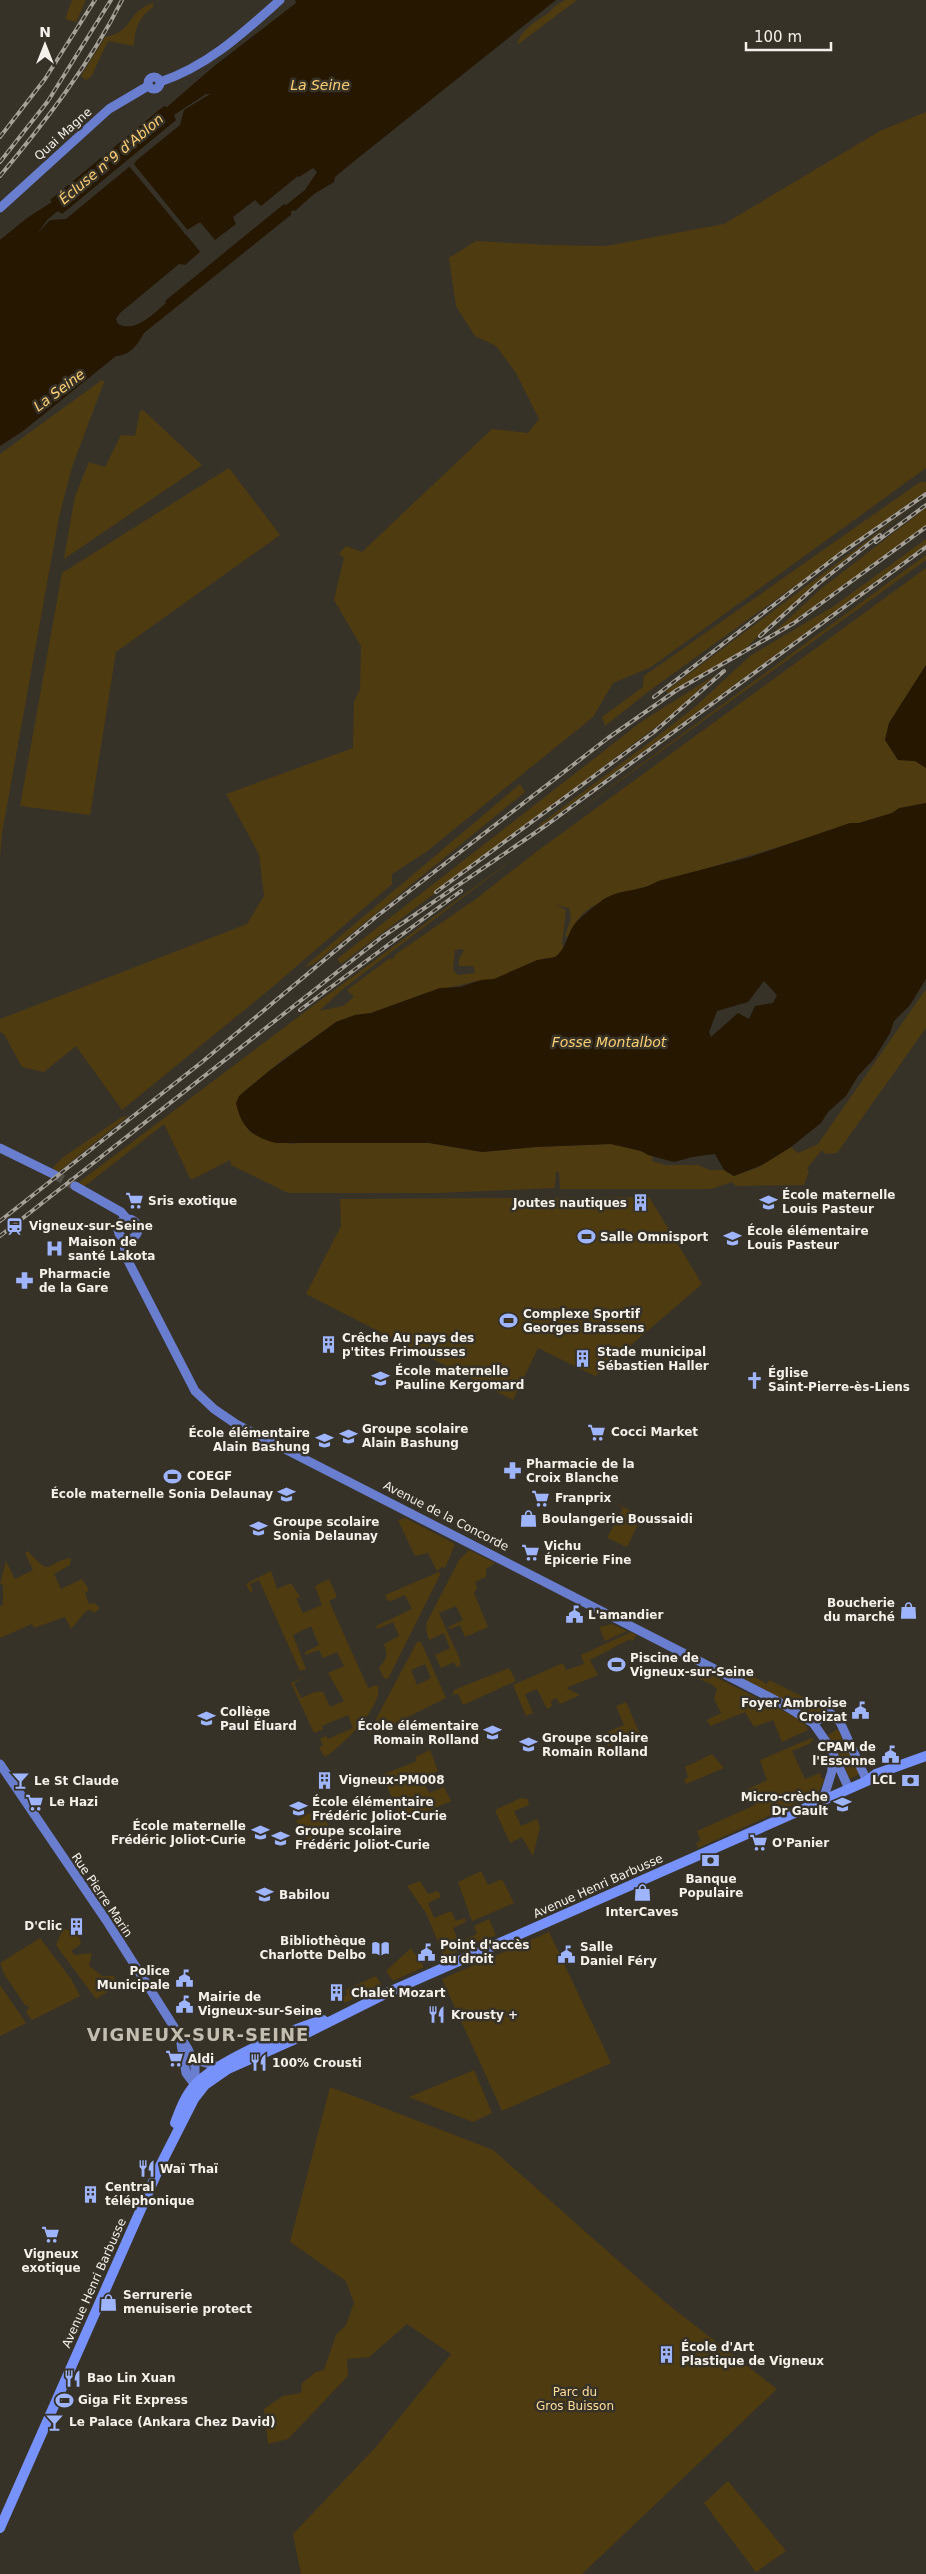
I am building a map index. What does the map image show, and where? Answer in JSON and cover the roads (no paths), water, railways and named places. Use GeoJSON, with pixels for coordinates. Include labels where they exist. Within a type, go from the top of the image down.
{"type":"FeatureCollection","features":[{"type":"Feature","properties":{"kind":"main road","name":"Avenue Henri Barbusse"},"geometry":{"type":"LineString","coordinates":[[0,2528],[51,2409],[197,2088],[288,2034],[339,2015],[867,1781],[876,1774],[926,1756]]}},
{"type":"Feature","properties":{"kind":"main road","name":"Avenue Henri Barbusse"},"geometry":{"type":"LineString","coordinates":[[867,1781],[879,1780],[926,1762]]}},
{"type":"Feature","properties":{"kind":"main road","name":"Avenue Henri Barbusse"},"geometry":{"type":"LineString","coordinates":[[160,2166],[166,2144],[183,2104],[218,2066],[239,2063],[316,2029],[339,2015]]}},
{"type":"Feature","properties":{"kind":"street"},"geometry":{"type":"LineString","coordinates":[[267,0],[267,12]]}},
{"type":"Feature","properties":{"kind":"street"},"geometry":{"type":"LineString","coordinates":[[267,12],[280,0]]}},
{"type":"Feature","properties":{"kind":"street","name":"Quai Magne"},"geometry":{"type":"LineString","coordinates":[[0,208],[109,109],[148,86],[148,81],[152,77],[158,78],[160,82],[200,64],[221,51],[267,12]]}},
{"type":"Feature","properties":{"kind":"street"},"geometry":{"type":"LineString","coordinates":[[0,1148],[55,1175]]}},
{"type":"Feature","properties":{"kind":"street"},"geometry":{"type":"LineString","coordinates":[[75,1186],[121,1212],[127,1219],[134,1222],[137,1231],[132,1238],[124,1239],[119,1235],[118,1227],[127,1219]]}},
{"type":"Feature","properties":{"kind":"street","name":"Avenue de la Concorde"},"geometry":{"type":"LineString","coordinates":[[124,1239],[125,1255],[174,1353],[195,1391],[214,1409],[236,1424],[721,1672],[813,1723],[830,1747],[849,1789]]}},
{"type":"Feature","properties":{"kind":"street"},"geometry":{"type":"LineString","coordinates":[[813,1723],[830,1713],[840,1722],[867,1781]]}},
{"type":"Feature","properties":{"kind":"street"},"geometry":{"type":"LineString","coordinates":[[823,1800],[832,1771],[830,1747]]}},
{"type":"Feature","properties":{"kind":"street","name":"Rue Pierre Marin"},"geometry":{"type":"LineString","coordinates":[[0,1764],[108,1923],[193,2059],[197,2088]]}},
{"type":"Feature","properties":{"kind":"street","name":"Rue Pierre Marin"},"geometry":{"type":"LineString","coordinates":[[181,2041],[186,2073],[197,2088]]}},
{"type":"Feature","properties":{"kind":"street"},"geometry":{"type":"LineString","coordinates":[[193,2059],[218,2066]]}},
{"type":"Feature","properties":{"kind":"water","name":"La Seine"},"geometry":{"type":"Polygon","coordinates":[[[295,0],[556,0],[358,158],[335,177],[334,182],[314,194],[295,211],[293,210],[290,213],[292,214],[144,333],[130,351],[116,356],[23,431],[0,446],[0,240],[27,218],[52,202],[50,200],[164,106],[167,107],[213,67],[296,3],[295,0]],[[206,94],[174,115],[176,120],[62,214],[58,211],[48,219],[37,234],[50,220],[66,219],[129,167],[132,167],[137,160],[180,125],[184,110],[210,94],[206,94]],[[313,168],[298,176],[261,206],[255,200],[233,217],[236,224],[215,240],[200,222],[184,232],[201,251],[185,265],[179,264],[120,313],[116,319],[118,324],[131,326],[150,317],[166,303],[165,301],[284,204],[286,205],[305,190],[317,172],[313,168]]]}},
{"type":"Feature","properties":{"kind":"water"},"geometry":{"type":"Polygon","coordinates":[[[926,665],[926,768],[915,761],[898,760],[885,740],[889,723],[926,665]]]}},
{"type":"Feature","properties":{"kind":"water","name":"Fosse Montalbot"},"geometry":{"type":"Polygon","coordinates":[[[926,803],[926,979],[910,1005],[894,1021],[890,1033],[874,1059],[858,1076],[846,1096],[828,1112],[821,1123],[791,1147],[762,1165],[734,1176],[724,1170],[715,1154],[674,1162],[648,1155],[641,1151],[611,1144],[536,1147],[482,1152],[429,1143],[276,1143],[261,1138],[249,1130],[241,1119],[236,1103],[239,1096],[269,1071],[336,1022],[355,1015],[371,1013],[440,988],[460,987],[481,980],[494,979],[537,960],[555,957],[563,948],[572,928],[578,921],[600,902],[614,894],[750,857],[850,823],[859,823],[892,813],[899,808],[926,803]],[[764,981],[748,1002],[717,1011],[709,1032],[711,1037],[738,1013],[749,1019],[755,1006],[773,1003],[777,995],[764,981]]]}},
{"type":"Feature","properties":{"kind":"tunnel"},"geometry":{"type":"LineString","coordinates":[[55,1175],[75,1186]]}},
{"type":"Feature","properties":{"kind":"railway"},"geometry":{"type":"LineString","coordinates":[[0,137],[45,79],[95,0]]}},
{"type":"Feature","properties":{"kind":"railway"},"geometry":{"type":"LineString","coordinates":[[0,162],[48,101],[111,0]]}},
{"type":"Feature","properties":{"kind":"railway"},"geometry":{"type":"LineString","coordinates":[[0,176],[66,92],[96,47],[122,0]]}},
{"type":"Feature","properties":{"kind":"railway"},"geometry":{"type":"LineString","coordinates":[[654,697],[840,554],[926,494]]}},
{"type":"Feature","properties":{"kind":"railway"},"geometry":{"type":"LineString","coordinates":[[876,542],[926,505]]}},
{"type":"Feature","properties":{"kind":"railway"},"geometry":{"type":"LineString","coordinates":[[0,1221],[202,1062],[377,916],[608,738],[677,690],[794,623],[926,527]]}},
{"type":"Feature","properties":{"kind":"railway"},"geometry":{"type":"LineString","coordinates":[[760,636],[819,583],[880,535]]}},
{"type":"Feature","properties":{"kind":"railway"},"geometry":{"type":"LineString","coordinates":[[0,1236],[382,937],[548,824],[926,547]]}},
{"type":"Feature","properties":{"kind":"railway"},"geometry":{"type":"LineString","coordinates":[[436,892],[654,732],[724,671]]}},
{"type":"Feature","properties":{"kind":"railway"},"geometry":{"type":"LineString","coordinates":[[300,1010],[461,891]]}},
{"type":"Feature","properties":{"kind":"place","name":"Sris exotique"},"geometry":{"type":"Point","coordinates":[134,1201]}},
{"type":"Feature","properties":{"kind":"place","name":"École maternelle Louis Pasteur"},"geometry":{"type":"Point","coordinates":[768,1202]}},
{"type":"Feature","properties":{"kind":"place","name":"Joutes nautiques"},"geometry":{"type":"Point","coordinates":[641,1203]}},
{"type":"Feature","properties":{"kind":"place","name":"Vigneux-sur-Seine"},"geometry":{"type":"Point","coordinates":[15,1226]}},
{"type":"Feature","properties":{"kind":"place","name":"Salle Omnisport"},"geometry":{"type":"Point","coordinates":[586,1237]}},
{"type":"Feature","properties":{"kind":"place","name":"École élémentaire Louis Pasteur"},"geometry":{"type":"Point","coordinates":[733,1238]}},
{"type":"Feature","properties":{"kind":"place","name":"Maison de santé Lakota"},"geometry":{"type":"Point","coordinates":[54,1249]}},
{"type":"Feature","properties":{"kind":"place","name":"Pharmacie de la Gare"},"geometry":{"type":"Point","coordinates":[25,1281]}},
{"type":"Feature","properties":{"kind":"place","name":"Complexe Sportif Georges Brassens"},"geometry":{"type":"Point","coordinates":[509,1321]}},
{"type":"Feature","properties":{"kind":"place","name":"Crêche Au pays des p'tites Frimousses"},"geometry":{"type":"Point","coordinates":[328,1345]}},
{"type":"Feature","properties":{"kind":"place","name":"Stade municipal Sébastien Haller"},"geometry":{"type":"Point","coordinates":[583,1359]}},
{"type":"Feature","properties":{"kind":"place","name":"École maternelle Pauline Kergomard"},"geometry":{"type":"Point","coordinates":[381,1378]}},
{"type":"Feature","properties":{"kind":"place","name":"Église Saint-Pierre-ès-Liens"},"geometry":{"type":"Point","coordinates":[754,1380]}},
{"type":"Feature","properties":{"kind":"place","name":"Cocci Market"},"geometry":{"type":"Point","coordinates":[597,1432]}},
{"type":"Feature","properties":{"kind":"place","name":"Groupe scolaire Alain Bashung"},"geometry":{"type":"Point","coordinates":[348,1436]}},
{"type":"Feature","properties":{"kind":"place","name":"École élémentaire Alain Bashung"},"geometry":{"type":"Point","coordinates":[324,1440]}},
{"type":"Feature","properties":{"kind":"place","name":"Pharmacie de la Croix Blanche"},"geometry":{"type":"Point","coordinates":[512,1471]}},
{"type":"Feature","properties":{"kind":"place","name":"COEGF"},"geometry":{"type":"Point","coordinates":[173,1476]}},
{"type":"Feature","properties":{"kind":"place","name":"École maternelle Sonia Delaunay"},"geometry":{"type":"Point","coordinates":[287,1494]}},
{"type":"Feature","properties":{"kind":"place","name":"Franprix"},"geometry":{"type":"Point","coordinates":[541,1498]}},
{"type":"Feature","properties":{"kind":"place","name":"Boulangerie Boussaidi"},"geometry":{"type":"Point","coordinates":[528,1519]}},
{"type":"Feature","properties":{"kind":"place","name":"Groupe scolaire Sonia Delaunay"},"geometry":{"type":"Point","coordinates":[259,1529]}},
{"type":"Feature","properties":{"kind":"place","name":"Vichu Épicerie Fine"},"geometry":{"type":"Point","coordinates":[530,1553]}},
{"type":"Feature","properties":{"kind":"place","name":"Boucherie du marché"},"geometry":{"type":"Point","coordinates":[909,1610]}},
{"type":"Feature","properties":{"kind":"place","name":"L'amandier"},"geometry":{"type":"Point","coordinates":[574,1615]}},
{"type":"Feature","properties":{"kind":"place","name":"Piscine de Vigneux-sur-Seine"},"geometry":{"type":"Point","coordinates":[616,1665]}},
{"type":"Feature","properties":{"kind":"place","name":"Foyer Ambroise Croizat"},"geometry":{"type":"Point","coordinates":[861,1710]}},
{"type":"Feature","properties":{"kind":"place","name":"Collège Paul Éluard"},"geometry":{"type":"Point","coordinates":[206,1719]}},
{"type":"Feature","properties":{"kind":"place","name":"École élémentaire Romain Rolland"},"geometry":{"type":"Point","coordinates":[493,1733]}},
{"type":"Feature","properties":{"kind":"place","name":"Groupe scolaire Romain Rolland"},"geometry":{"type":"Point","coordinates":[528,1745]}},
{"type":"Feature","properties":{"kind":"place","name":"CPAM de l'Essonne"},"geometry":{"type":"Point","coordinates":[890,1754]}},
{"type":"Feature","properties":{"kind":"place","name":"Vigneux-PM008"},"geometry":{"type":"Point","coordinates":[325,1780]}},
{"type":"Feature","properties":{"kind":"place","name":"LCL"},"geometry":{"type":"Point","coordinates":[910,1780]}},
{"type":"Feature","properties":{"kind":"place","name":"Le St Claude"},"geometry":{"type":"Point","coordinates":[20,1781]}},
{"type":"Feature","properties":{"kind":"place","name":"Le Hazi"},"geometry":{"type":"Point","coordinates":[35,1802]}},
{"type":"Feature","properties":{"kind":"place","name":"Micro-crèche Dr Gault"},"geometry":{"type":"Point","coordinates":[842,1804]}},
{"type":"Feature","properties":{"kind":"place","name":"École élémentaire Frédéric Joliot-Curie"},"geometry":{"type":"Point","coordinates":[298,1809]}},
{"type":"Feature","properties":{"kind":"place","name":"École maternelle Frédéric Joliot-Curie"},"geometry":{"type":"Point","coordinates":[260,1833]}},
{"type":"Feature","properties":{"kind":"place","name":"Groupe scolaire Frédéric Joliot-Curie"},"geometry":{"type":"Point","coordinates":[281,1838]}},
{"type":"Feature","properties":{"kind":"place","name":"O'Panier"},"geometry":{"type":"Point","coordinates":[758,1843]}},
{"type":"Feature","properties":{"kind":"place","name":"Banque Populaire"},"geometry":{"type":"Point","coordinates":[711,1860]}},
{"type":"Feature","properties":{"kind":"place","name":"InterCaves"},"geometry":{"type":"Point","coordinates":[642,1893]}},
{"type":"Feature","properties":{"kind":"place","name":"Babilou"},"geometry":{"type":"Point","coordinates":[265,1895]}},
{"type":"Feature","properties":{"kind":"place","name":"D'Clic"},"geometry":{"type":"Point","coordinates":[76,1926]}},
{"type":"Feature","properties":{"kind":"place","name":"Bibliothèque Charlotte Delbo"},"geometry":{"type":"Point","coordinates":[380,1948]}},
{"type":"Feature","properties":{"kind":"place","name":"Point d'accès au droit"},"geometry":{"type":"Point","coordinates":[426,1952]}},
{"type":"Feature","properties":{"kind":"place","name":"Salle Daniel Féry"},"geometry":{"type":"Point","coordinates":[566,1954]}},
{"type":"Feature","properties":{"kind":"place","name":"Police Municipale"},"geometry":{"type":"Point","coordinates":[184,1978]}},
{"type":"Feature","properties":{"kind":"place","name":"Chalet Mozart"},"geometry":{"type":"Point","coordinates":[337,1993]}},
{"type":"Feature","properties":{"kind":"place","name":"Mairie de Vigneux-sur-Seine"},"geometry":{"type":"Point","coordinates":[184,2004]}},
{"type":"Feature","properties":{"kind":"place","name":"Krousty +"},"geometry":{"type":"Point","coordinates":[437,2015]}},
{"type":"Feature","properties":{"kind":"place","name":"Aldi"},"geometry":{"type":"Point","coordinates":[174,2059]}},
{"type":"Feature","properties":{"kind":"place","name":"100% Crousti"},"geometry":{"type":"Point","coordinates":[258,2063]}},
{"type":"Feature","properties":{"kind":"place","name":"Waï Thaï"},"geometry":{"type":"Point","coordinates":[146,2169]}},
{"type":"Feature","properties":{"kind":"place","name":"Central téléphonique"},"geometry":{"type":"Point","coordinates":[91,2194]}},
{"type":"Feature","properties":{"kind":"place","name":"Vigneux exotique"},"geometry":{"type":"Point","coordinates":[51,2235]}},
{"type":"Feature","properties":{"kind":"place","name":"Serrurerie menuiserie protect"},"geometry":{"type":"Point","coordinates":[109,2302]}},
{"type":"Feature","properties":{"kind":"place","name":"École d'Art Plastique de Vigneux"},"geometry":{"type":"Point","coordinates":[667,2354]}},
{"type":"Feature","properties":{"kind":"place","name":"Bao Lin Xuan"},"geometry":{"type":"Point","coordinates":[73,2378]}},
{"type":"Feature","properties":{"kind":"place","name":"Giga Fit Express"},"geometry":{"type":"Point","coordinates":[64,2400]}},
{"type":"Feature","properties":{"kind":"place","name":"Le Palace (Ankara Chez David)"},"geometry":{"type":"Point","coordinates":[55,2422]}},
{"type":"Feature","properties":{"kind":"district","name":"VIGNEUX-SUR-SEINE"},"geometry":{"type":"Point","coordinates":[198,2035]}},
{"type":"Feature","properties":{"kind":"water label","name":"Écluse n°9 d'Ablon"},"geometry":{"type":"Point","coordinates":[111,159]}},
{"type":"Feature","properties":{"kind":"park label","name":"Parc du Gros Buisson"},"geometry":{"type":"Point","coordinates":[575,2399]}}]}
